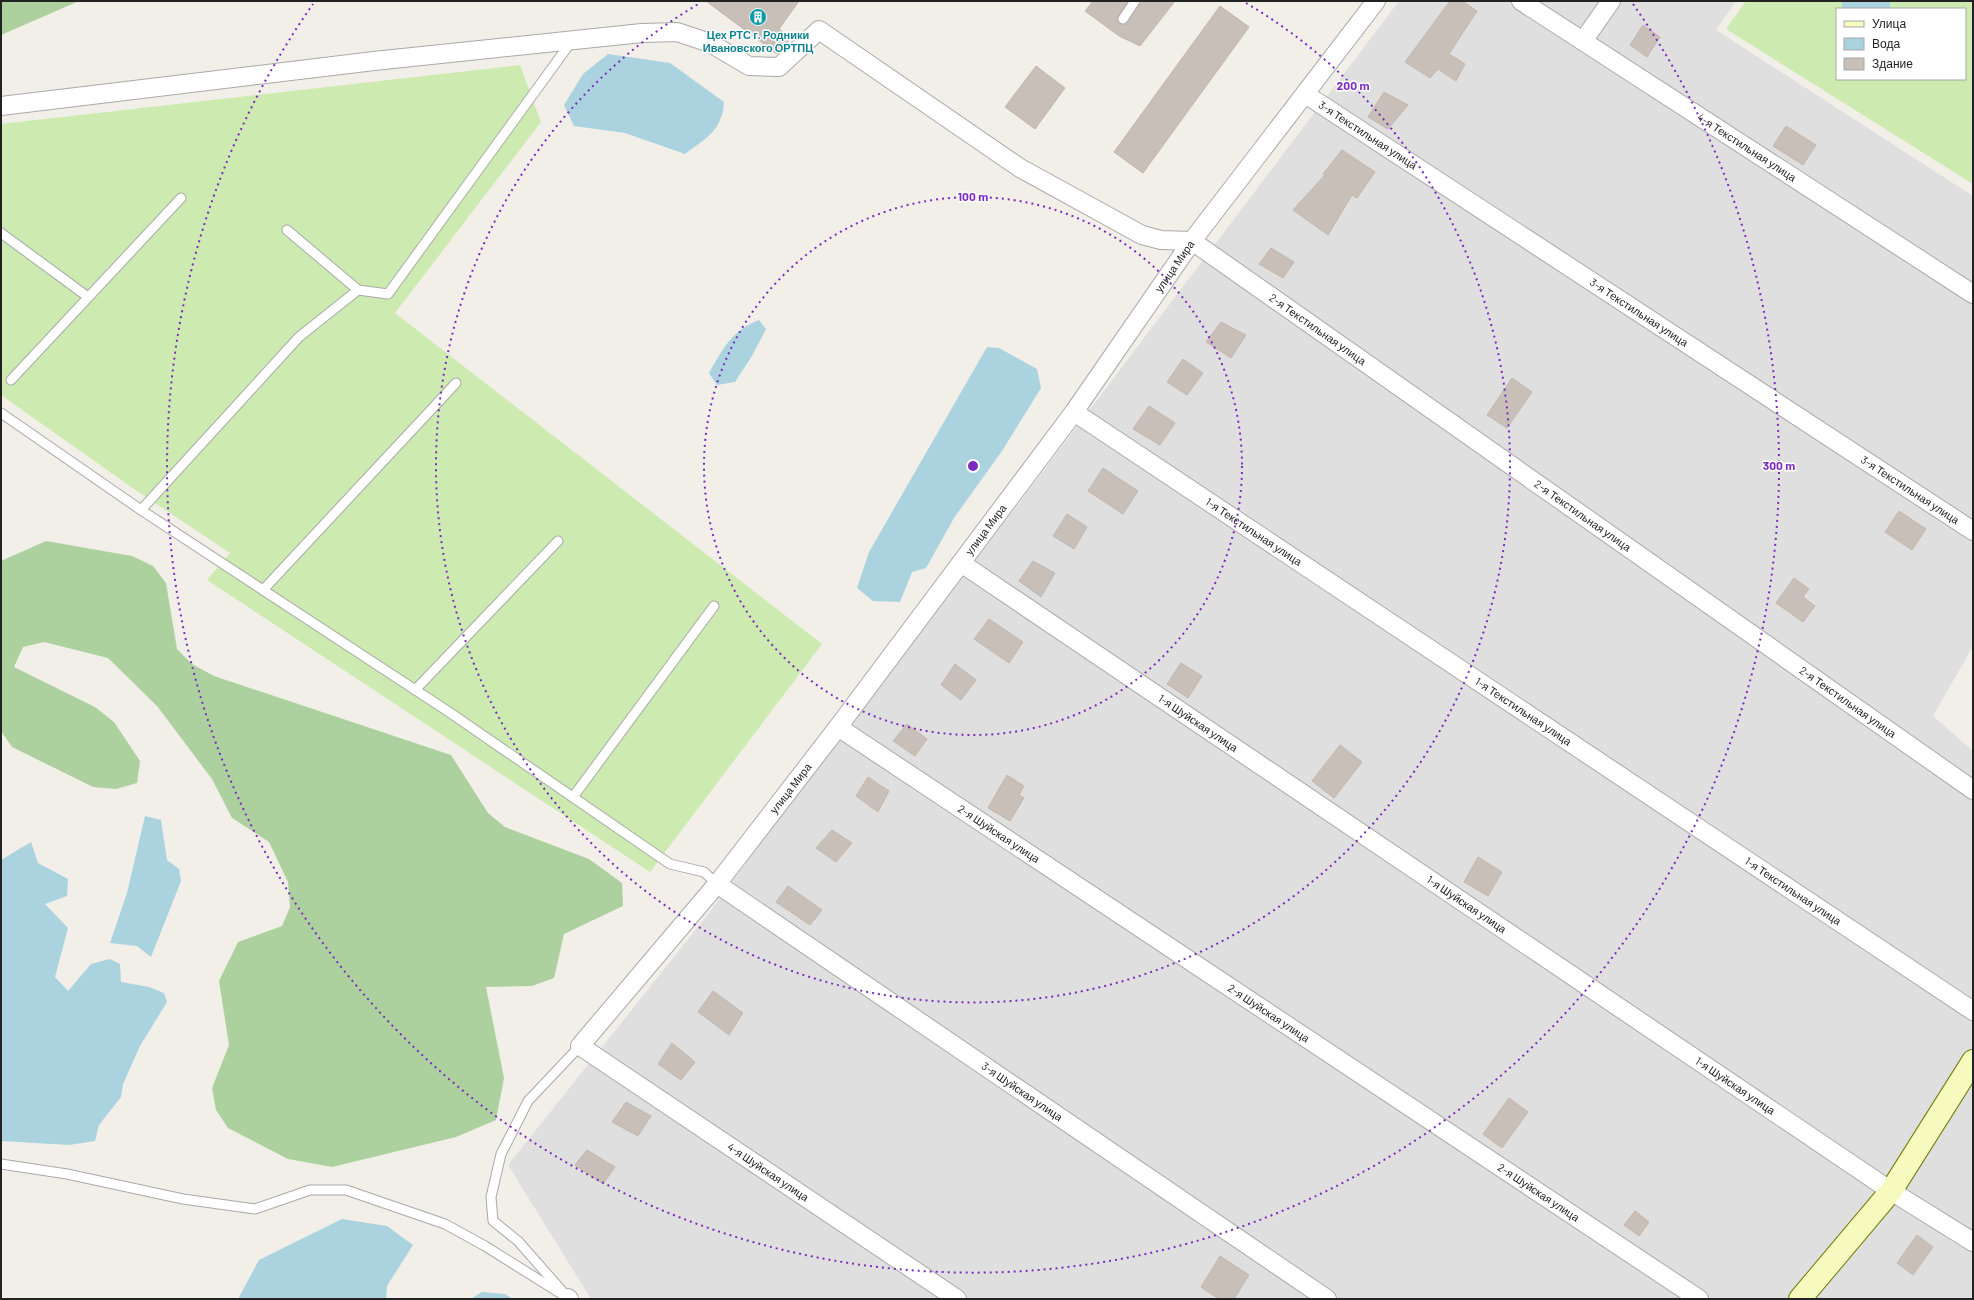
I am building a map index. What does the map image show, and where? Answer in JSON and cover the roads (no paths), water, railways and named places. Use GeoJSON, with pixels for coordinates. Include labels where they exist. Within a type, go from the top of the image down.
{"type":"FeatureCollection","features":[{"type":"Feature","properties":{"kind":"street","name":"улица Мира"},"geometry":{"type":"LineString","coordinates":[[580,1046],[717,884],[838,727],[1074,412],[1192,241],[1376,1]]}},
{"type":"Feature","properties":{"kind":"street","name":"4-я Текстильная улица"},"geometry":{"type":"LineString","coordinates":[[1521,1],[1973,294]]}},
{"type":"Feature","properties":{"kind":"street"},"geometry":{"type":"LineString","coordinates":[[1583,41],[1611,1]]}},
{"type":"Feature","properties":{"kind":"street"},"geometry":{"type":"LineString","coordinates":[[1,106],[374,61],[571,42],[642,33],[677,32],[710,43],[749,66],[779,67],[819,30],[1020,168],[1142,235],[1161,240],[1192,241]]}},
{"type":"Feature","properties":{"kind":"street","name":"3-я Текстильная улица"},"geometry":{"type":"LineString","coordinates":[[1305,94],[1973,531]]}},
{"type":"Feature","properties":{"kind":"street","name":"2-я Текстильная улица"},"geometry":{"type":"LineString","coordinates":[[1192,241],[1973,790]]}},
{"type":"Feature","properties":{"kind":"street","name":"1-я Текстильная улица"},"geometry":{"type":"LineString","coordinates":[[1074,412],[1973,1011]]}},
{"type":"Feature","properties":{"kind":"street","name":"1-я Шуйская улица"},"geometry":{"type":"LineString","coordinates":[[961,563],[1892,1191],[1973,1242]]}},
{"type":"Feature","properties":{"kind":"street","name":"2-я Шуйская улица"},"geometry":{"type":"LineString","coordinates":[[838,727],[1699,1299]]}},
{"type":"Feature","properties":{"kind":"street","name":"3-я Шуйская улица"},"geometry":{"type":"LineString","coordinates":[[717,884],[1327,1299]]}},
{"type":"Feature","properties":{"kind":"street","name":"4-я Шуйская улица"},"geometry":{"type":"LineString","coordinates":[[580,1046],[957,1299]]}},
{"type":"Feature","properties":{"kind":"street"},"geometry":{"type":"LineString","coordinates":[[1800,1299],[1892,1191],[1973,1061]]}},
{"type":"Feature","properties":{"kind":"lane"},"geometry":{"type":"LineString","coordinates":[[1123,19],[1135,1]]}},
{"type":"Feature","properties":{"kind":"lane"},"geometry":{"type":"LineString","coordinates":[[287,230],[358,290],[388,294],[571,42]]}},
{"type":"Feature","properties":{"kind":"lane"},"geometry":{"type":"LineString","coordinates":[[11,380],[181,198]]}},
{"type":"Feature","properties":{"kind":"lane"},"geometry":{"type":"LineString","coordinates":[[1,233],[88,297]]}},
{"type":"Feature","properties":{"kind":"lane"},"geometry":{"type":"LineString","coordinates":[[141,510],[299,337],[358,290]]}},
{"type":"Feature","properties":{"kind":"lane"},"geometry":{"type":"LineString","coordinates":[[263,590],[456,383]]}},
{"type":"Feature","properties":{"kind":"lane"},"geometry":{"type":"LineString","coordinates":[[1,413],[141,510],[415,690],[670,864],[704,872],[717,884]]}},
{"type":"Feature","properties":{"kind":"lane"},"geometry":{"type":"LineString","coordinates":[[415,690],[558,541]]}},
{"type":"Feature","properties":{"kind":"lane"},"geometry":{"type":"LineString","coordinates":[[573,797],[714,606]]}},
{"type":"Feature","properties":{"kind":"lane"},"geometry":{"type":"LineString","coordinates":[[569,1299],[518,1241],[493,1221],[491,1197],[501,1154],[528,1101],[580,1046]]}},
{"type":"Feature","properties":{"kind":"lane"},"geometry":{"type":"LineString","coordinates":[[1,1164],[67,1174],[183,1198],[255,1209],[310,1190],[346,1190],[445,1224],[485,1246],[569,1299]]}},
{"type":"Feature","properties":{"kind":"water"},"geometry":{"type":"Polygon","coordinates":[[[1842,1],[1890,1],[1890,8],[1842,8],[1842,1]]]}},
{"type":"Feature","properties":{"kind":"water"},"geometry":{"type":"Polygon","coordinates":[[[608,54],[670,63],[724,102],[720,120],[712,133],[685,154],[625,133],[574,126],[564,105],[583,74],[608,54]]]}},
{"type":"Feature","properties":{"kind":"water"},"geometry":{"type":"Polygon","coordinates":[[[759,320],[766,329],[752,356],[735,382],[717,385],[709,373],[724,348],[742,329],[759,320]]]}},
{"type":"Feature","properties":{"kind":"water"},"geometry":{"type":"Polygon","coordinates":[[[987,347],[999,348],[1037,369],[1041,388],[1002,451],[954,518],[926,568],[912,572],[900,602],[873,601],[857,588],[869,552],[987,347]]]}},
{"type":"Feature","properties":{"kind":"water"},"geometry":{"type":"Polygon","coordinates":[[[145,816],[161,820],[167,860],[179,869],[181,881],[151,957],[137,946],[110,943],[127,893],[145,816]]]}},
{"type":"Feature","properties":{"kind":"water"},"geometry":{"type":"Polygon","coordinates":[[[31,842],[38,863],[68,879],[67,896],[45,904],[68,928],[55,977],[68,991],[91,964],[110,959],[120,964],[121,982],[149,987],[164,993],[167,1002],[140,1046],[123,1084],[121,1097],[99,1125],[95,1141],[69,1145],[1,1141],[1,860],[31,842]]]}},
{"type":"Feature","properties":{"kind":"water"},"geometry":{"type":"Polygon","coordinates":[[[342,1219],[387,1226],[413,1245],[387,1286],[386,1299],[238,1299],[259,1260],[342,1219]]]}},
{"type":"Feature","properties":{"kind":"water"},"geometry":{"type":"Polygon","coordinates":[[[482,1292],[505,1294],[513,1299],[471,1299],[482,1292]]]}},
{"type":"Feature","properties":{"kind":"place","name":"Цех РТС г. Родники Ивановского ОРТПЦ"},"geometry":{"type":"Point","coordinates":[758,17]}}]}
